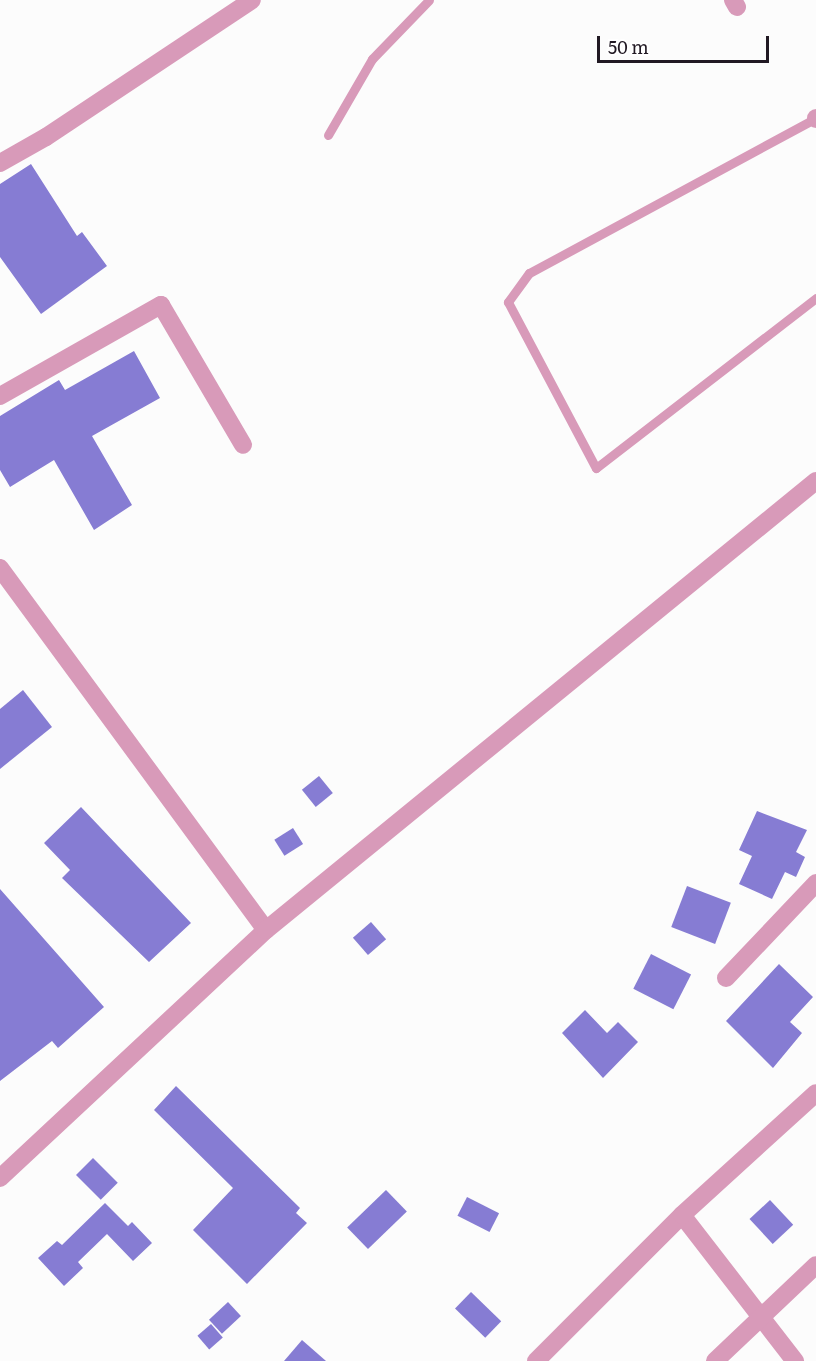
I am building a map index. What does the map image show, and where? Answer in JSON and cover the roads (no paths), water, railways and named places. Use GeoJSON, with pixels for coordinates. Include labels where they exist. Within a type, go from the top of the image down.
{"type":"FeatureCollection","features":[{"type":"Feature","properties":{"kind":"street"},"geometry":{"type":"LineString","coordinates":[[0,163],[46,137],[252,0]]}},
{"type":"Feature","properties":{"kind":"street"},"geometry":{"type":"LineString","coordinates":[[0,396],[161,305],[243,445]]}},
{"type":"Feature","properties":{"kind":"street"},"geometry":{"type":"LineString","coordinates":[[0,1178],[266,930],[816,482]]}},
{"type":"Feature","properties":{"kind":"street"},"geometry":{"type":"LineString","coordinates":[[0,568],[266,930]]}},
{"type":"Feature","properties":{"kind":"street"},"geometry":{"type":"LineString","coordinates":[[726,978],[816,883]]}},
{"type":"Feature","properties":{"kind":"street"},"geometry":{"type":"LineString","coordinates":[[536,1361],[682,1215],[816,1093]]}},
{"type":"Feature","properties":{"kind":"street"},"geometry":{"type":"LineString","coordinates":[[682,1215],[760,1319],[795,1361]]}},
{"type":"Feature","properties":{"kind":"street"},"geometry":{"type":"LineString","coordinates":[[714,1361],[816,1265]]}},
{"type":"Feature","properties":{"kind":"lane"},"geometry":{"type":"LineString","coordinates":[[328,135],[372,59],[429,0]]}},
{"type":"Feature","properties":{"kind":"lane"},"geometry":{"type":"LineString","coordinates":[[816,119],[529,273],[508,302],[596,468],[816,297]]}}]}
